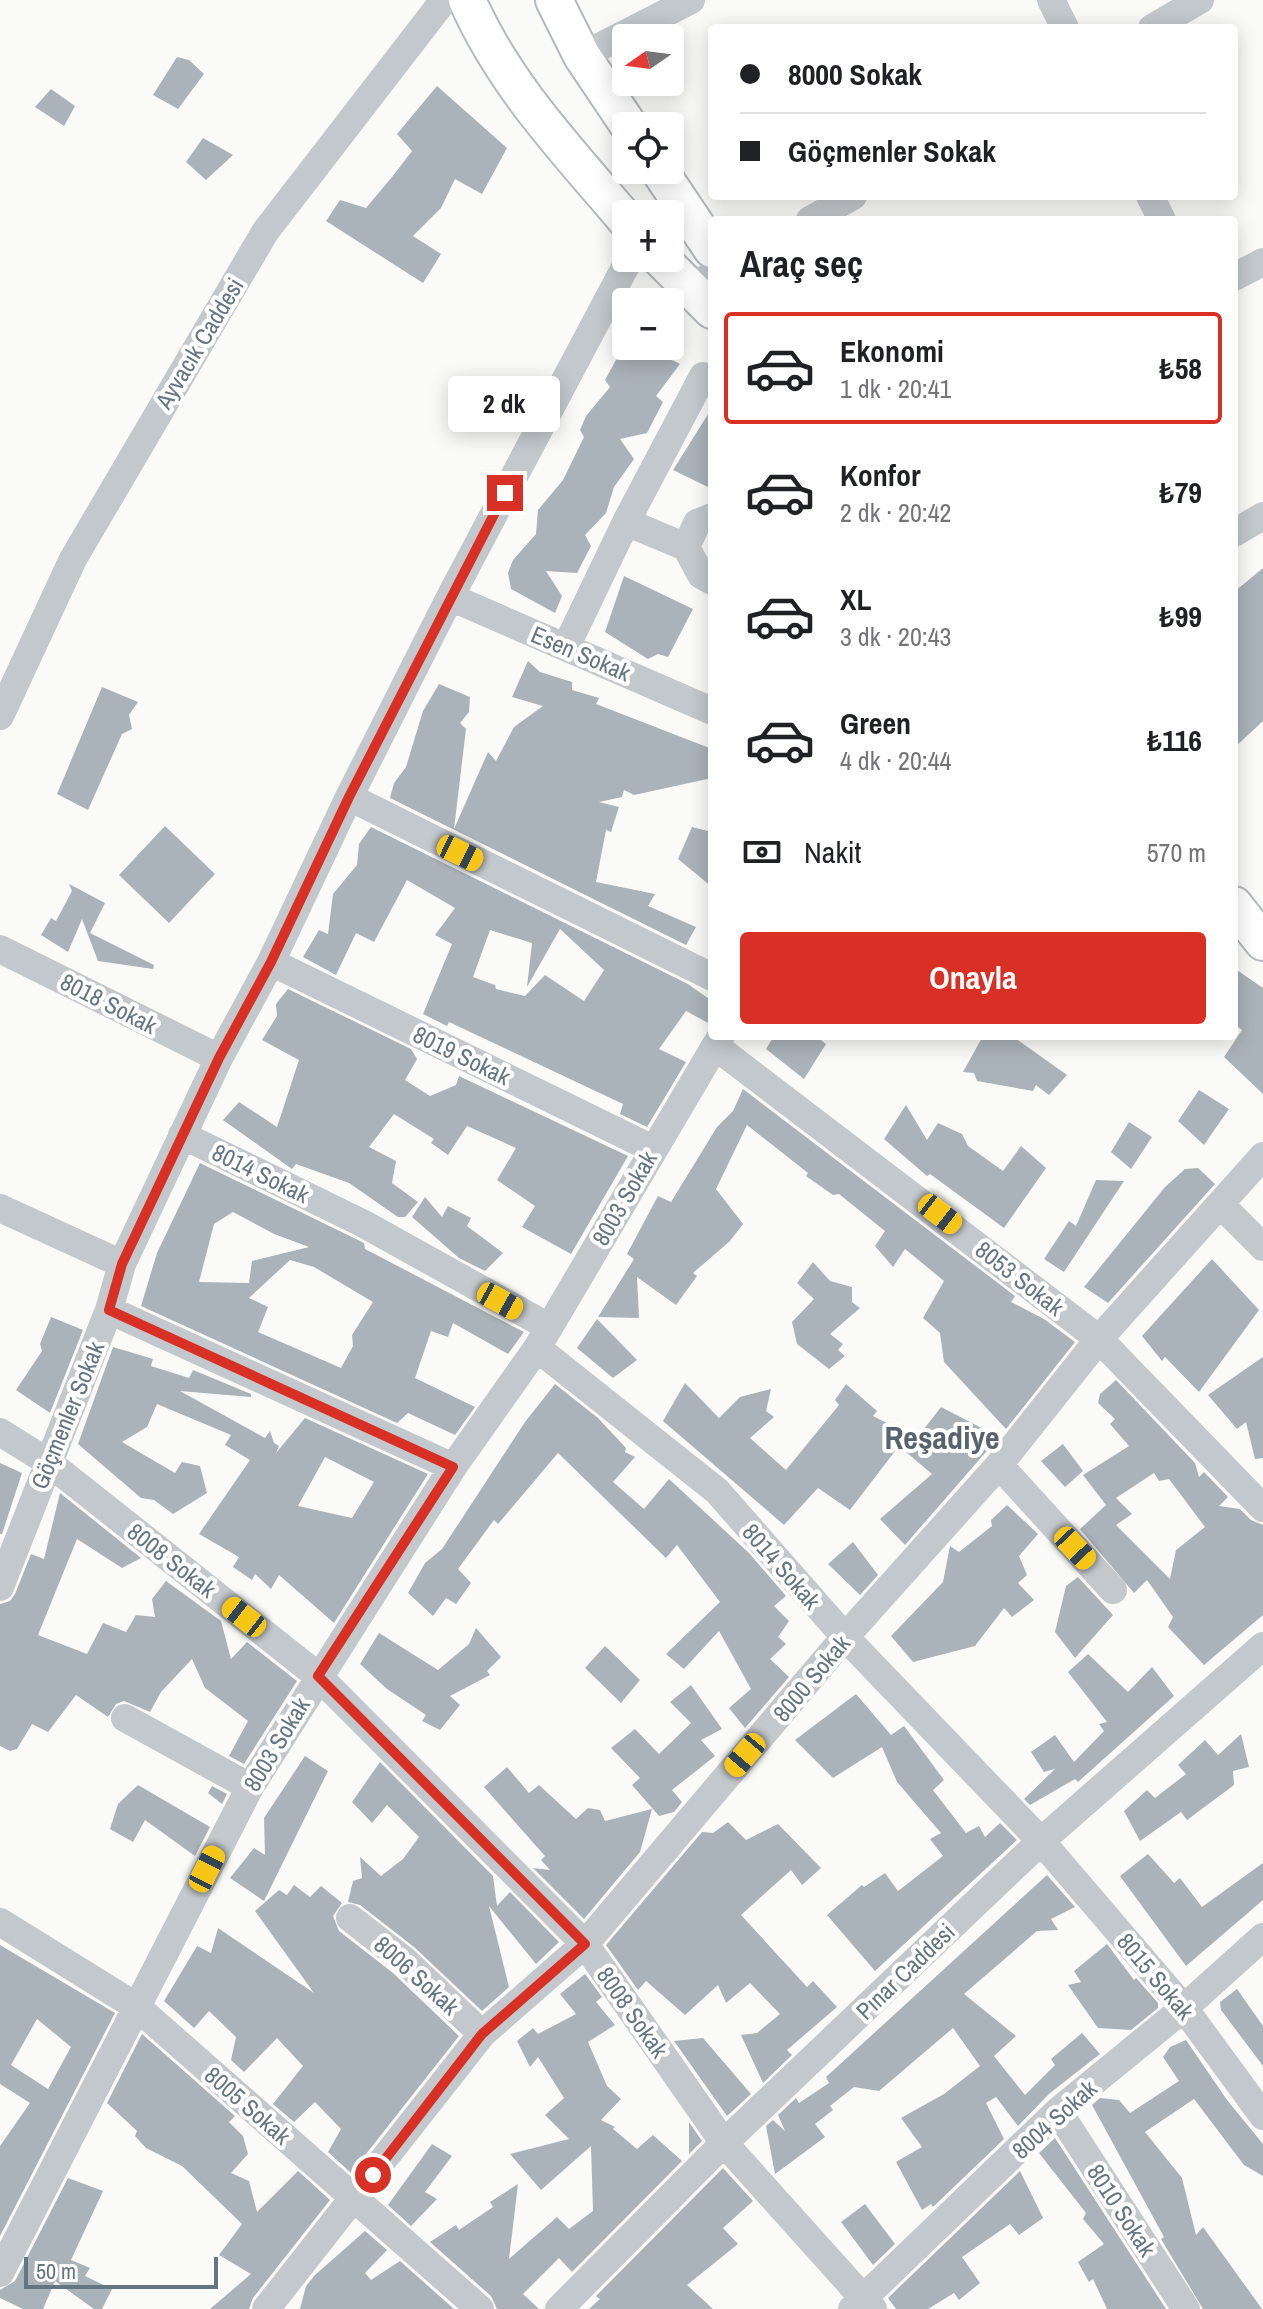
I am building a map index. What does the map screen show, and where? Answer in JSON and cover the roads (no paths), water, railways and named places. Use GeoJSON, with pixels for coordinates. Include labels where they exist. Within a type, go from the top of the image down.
{"type":"FeatureCollection","features":[{"type":"Feature","properties":{"kind":"main road"},"geometry":{"type":"LineString","coordinates":[[467,0],[488,46],[523,99],[612,204]]}},
{"type":"Feature","properties":{"kind":"main road"},"geometry":{"type":"LineString","coordinates":[[554,0],[582,56],[620,112]]}},
{"type":"Feature","properties":{"kind":"main road"},"geometry":{"type":"LineString","coordinates":[[668,184],[708,243]]}},
{"type":"Feature","properties":{"kind":"main road"},"geometry":{"type":"LineString","coordinates":[[679,272],[704,291]]}},
{"type":"Feature","properties":{"kind":"main road"},"geometry":{"type":"LineString","coordinates":[[1238,910],[1263,942]]}},
{"type":"Feature","properties":{"kind":"street","name":"Ayvacık Caddesi"},"geometry":{"type":"LineString","coordinates":[[0,716],[73,559],[265,232],[444,0]]}},
{"type":"Feature","properties":{"kind":"street"},"geometry":{"type":"LineString","coordinates":[[582,56],[691,0]]}},
{"type":"Feature","properties":{"kind":"street"},"geometry":{"type":"LineString","coordinates":[[1051,0],[1063,24]]}},
{"type":"Feature","properties":{"kind":"street"},"geometry":{"type":"LineString","coordinates":[[1159,24],[1200,0]]}},
{"type":"Feature","properties":{"kind":"street"},"geometry":{"type":"LineString","coordinates":[[817,216],[846,200]]}},
{"type":"Feature","properties":{"kind":"street"},"geometry":{"type":"LineString","coordinates":[[1238,275],[1263,262]]}},
{"type":"Feature","properties":{"kind":"street","name":"Göçmenler Sokak"},"geometry":{"type":"LineString","coordinates":[[0,1587],[109,1310],[122,1264],[182,1135],[271,962],[349,797],[450,597],[623,272]]}},
{"type":"Feature","properties":{"kind":"street"},"geometry":{"type":"LineString","coordinates":[[566,647],[626,522],[703,376]]}},
{"type":"Feature","properties":{"kind":"street"},"geometry":{"type":"LineString","coordinates":[[1238,531],[1262,517]]}},
{"type":"Feature","properties":{"kind":"street"},"geometry":{"type":"LineString","coordinates":[[686,547],[697,523],[708,519]]}},
{"type":"Feature","properties":{"kind":"street"},"geometry":{"type":"LineString","coordinates":[[626,522],[686,547],[701,575],[708,579]]}},
{"type":"Feature","properties":{"kind":"street","name":"Esen Sokak"},"geometry":{"type":"LineString","coordinates":[[450,597],[708,709]]}},
{"type":"Feature","properties":{"kind":"street"},"geometry":{"type":"LineString","coordinates":[[349,797],[708,975]]}},
{"type":"Feature","properties":{"kind":"street"},"geometry":{"type":"LineString","coordinates":[[1238,937],[1263,949]]}},
{"type":"Feature","properties":{"kind":"street","name":"8018 Sokak"},"geometry":{"type":"LineString","coordinates":[[0,949],[219,1058]]}},
{"type":"Feature","properties":{"kind":"street","name":"8019 Sokak"},"geometry":{"type":"LineString","coordinates":[[271,962],[653,1149]]}},
{"type":"Feature","properties":{"kind":"street","name":"8003 Sokak"},"geometry":{"type":"LineString","coordinates":[[0,2273],[250,1787],[453,1467],[543,1338],[718,1041]]}},
{"type":"Feature","properties":{"kind":"street","name":"8053 Sokak"},"geometry":{"type":"LineString","coordinates":[[718,1041],[1099,1339],[1263,1508]]}},
{"type":"Feature","properties":{"kind":"street","name":"8014 Sokak"},"geometry":{"type":"LineString","coordinates":[[182,1135],[364,1224],[543,1338],[717,1491],[845,1637],[1041,1841]]}},
{"type":"Feature","properties":{"kind":"street","name":"8000 Sokak"},"geometry":{"type":"LineString","coordinates":[[266,2309],[482,2034],[585,1944],[845,1637],[999,1465],[1099,1339],[1263,1156]]}},
{"type":"Feature","properties":{"kind":"street"},"geometry":{"type":"LineString","coordinates":[[1221,1205],[1263,1247]]}},
{"type":"Feature","properties":{"kind":"street"},"geometry":{"type":"LineString","coordinates":[[0,1208],[122,1264]]}},
{"type":"Feature","properties":{"kind":"street"},"geometry":{"type":"LineString","coordinates":[[109,1310],[453,1467]]}},
{"type":"Feature","properties":{"kind":"street","name":"8008 Sokak"},"geometry":{"type":"LineString","coordinates":[[0,1432],[48,1462],[318,1676],[585,1944],[724,2143],[863,2305]]}},
{"type":"Feature","properties":{"kind":"street"},"geometry":{"type":"LineString","coordinates":[[999,1465],[1113,1590]]}},
{"type":"Feature","properties":{"kind":"street","name":"Pınar Caddesi"},"geometry":{"type":"LineString","coordinates":[[559,2309],[724,2143],[1041,1841],[1263,1646]]}},
{"type":"Feature","properties":{"kind":"street"},"geometry":{"type":"LineString","coordinates":[[125,1718],[250,1787]]}},
{"type":"Feature","properties":{"kind":"street","name":"8015 Sokak"},"geometry":{"type":"LineString","coordinates":[[1041,1841],[1184,2008],[1263,2116]]}},
{"type":"Feature","properties":{"kind":"street","name":"8006 Sokak"},"geometry":{"type":"LineString","coordinates":[[350,1918],[404,1960],[482,2034]]}},
{"type":"Feature","properties":{"kind":"street","name":"8005 Sokak"},"geometry":{"type":"LineString","coordinates":[[0,1922],[137,2007],[480,2309]]}},
{"type":"Feature","properties":{"kind":"street","name":"8004 Sokak"},"geometry":{"type":"LineString","coordinates":[[863,2305],[1058,2111],[1184,2008],[1263,1937]]}},
{"type":"Feature","properties":{"kind":"street","name":"8010 Sokak"},"geometry":{"type":"LineString","coordinates":[[1058,2111],[1186,2309]]}},
{"type":"Feature","properties":{"kind":"district","name":"Reşadiye"},"geometry":{"type":"Point","coordinates":[942,1437]}}]}
